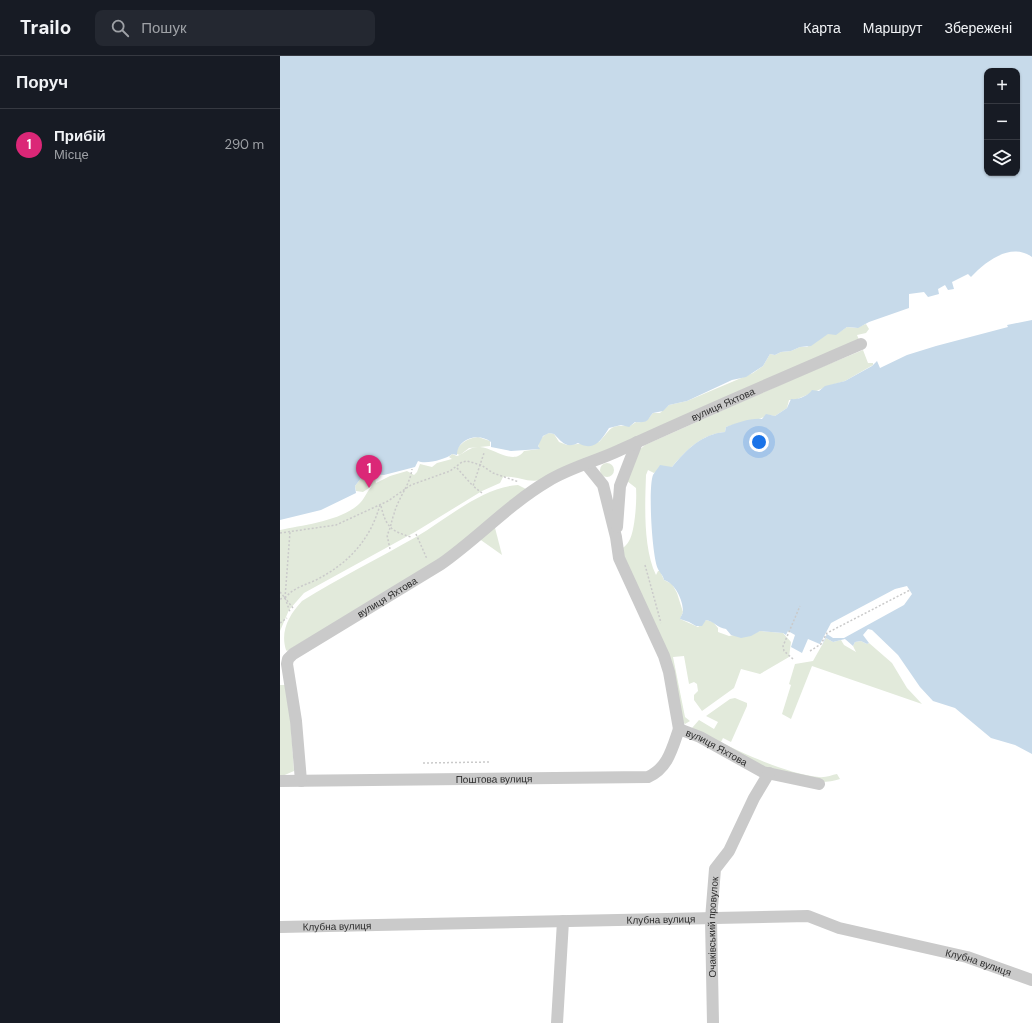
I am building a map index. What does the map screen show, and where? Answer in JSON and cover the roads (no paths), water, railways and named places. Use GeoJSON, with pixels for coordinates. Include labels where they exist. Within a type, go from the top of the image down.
{"type":"FeatureCollection","features":[{"type":"Feature","properties":{"kind":"street","name":"вулиця Яхтова"},"geometry":{"type":"LineString","coordinates":[[300,781],[297,728],[288,669],[288,660],[293,654],[370,606],[432,570],[461,550],[525,496],[560,474],[861,344]]}},
{"type":"Feature","properties":{"kind":"street"},"geometry":{"type":"LineString","coordinates":[[616,537],[620,486],[637,442]]}},
{"type":"Feature","properties":{"kind":"street","name":"вулиця Яхтова"},"geometry":{"type":"LineString","coordinates":[[586,464],[603,485],[616,537],[619,558],[664,656],[669,672],[679,729],[700,737],[769,774],[820,784]]}},
{"type":"Feature","properties":{"kind":"street","name":"Поштова вулиця"},"geometry":{"type":"LineString","coordinates":[[280,781],[648,777],[657,773],[664,766],[670,756],[679,729]]}},
{"type":"Feature","properties":{"kind":"street","name":"Очаківський провулок"},"geometry":{"type":"LineString","coordinates":[[713,1023],[711,918],[715,869],[729,852],[754,798],[769,774]]}},
{"type":"Feature","properties":{"kind":"street","name":"Клубна вулиця"},"geometry":{"type":"LineString","coordinates":[[280,927],[808,916],[839,928],[967,958],[1032,980]]}},
{"type":"Feature","properties":{"kind":"street"},"geometry":{"type":"LineString","coordinates":[[557,1023],[563,921]]}},
{"type":"Feature","properties":{"kind":"water"},"geometry":{"type":"Polygon","coordinates":[[[280,56],[1032,56],[1032,257],[1024,253],[1016,252],[999,255],[984,265],[971,277],[968,274],[952,282],[954,289],[948,290],[945,285],[938,289],[939,294],[928,297],[924,292],[909,294],[909,308],[869,322],[858,328],[847,327],[836,335],[828,334],[811,346],[800,347],[775,355],[770,354],[763,366],[746,377],[732,380],[687,401],[669,405],[663,411],[653,413],[645,422],[635,422],[629,427],[621,425],[609,428],[600,440],[593,445],[589,446],[578,443],[574,445],[567,445],[554,434],[549,433],[543,436],[538,446],[540,449],[511,451],[491,447],[491,442],[486,439],[469,439],[460,445],[457,455],[452,454],[446,458],[431,462],[418,461],[415,467],[384,475],[365,473],[355,486],[356,493],[321,510],[280,520],[280,56]]]}},
{"type":"Feature","properties":{"kind":"water"},"geometry":{"type":"Polygon","coordinates":[[[1032,320],[1032,754],[1015,745],[991,738],[955,708],[933,701],[920,687],[898,655],[872,630],[868,629],[863,635],[869,643],[867,644],[861,641],[855,642],[853,646],[845,639],[833,642],[826,638],[822,645],[808,639],[802,653],[791,647],[795,635],[788,631],[786,635],[783,633],[760,631],[751,636],[741,638],[731,635],[726,629],[706,620],[702,626],[696,626],[680,619],[683,613],[683,607],[680,597],[675,588],[664,580],[658,569],[652,537],[652,482],[653,475],[660,465],[672,467],[683,454],[702,439],[717,433],[725,432],[726,427],[739,422],[762,419],[766,414],[775,416],[787,408],[791,399],[805,396],[812,390],[819,391],[825,386],[845,381],[872,366],[877,361],[880,368],[907,355],[1008,327],[1007,325],[1032,320]]]}},
{"type":"Feature","properties":{"kind":"place","name":"Прибій"},"geometry":{"type":"Point","coordinates":[369,488]}}]}
